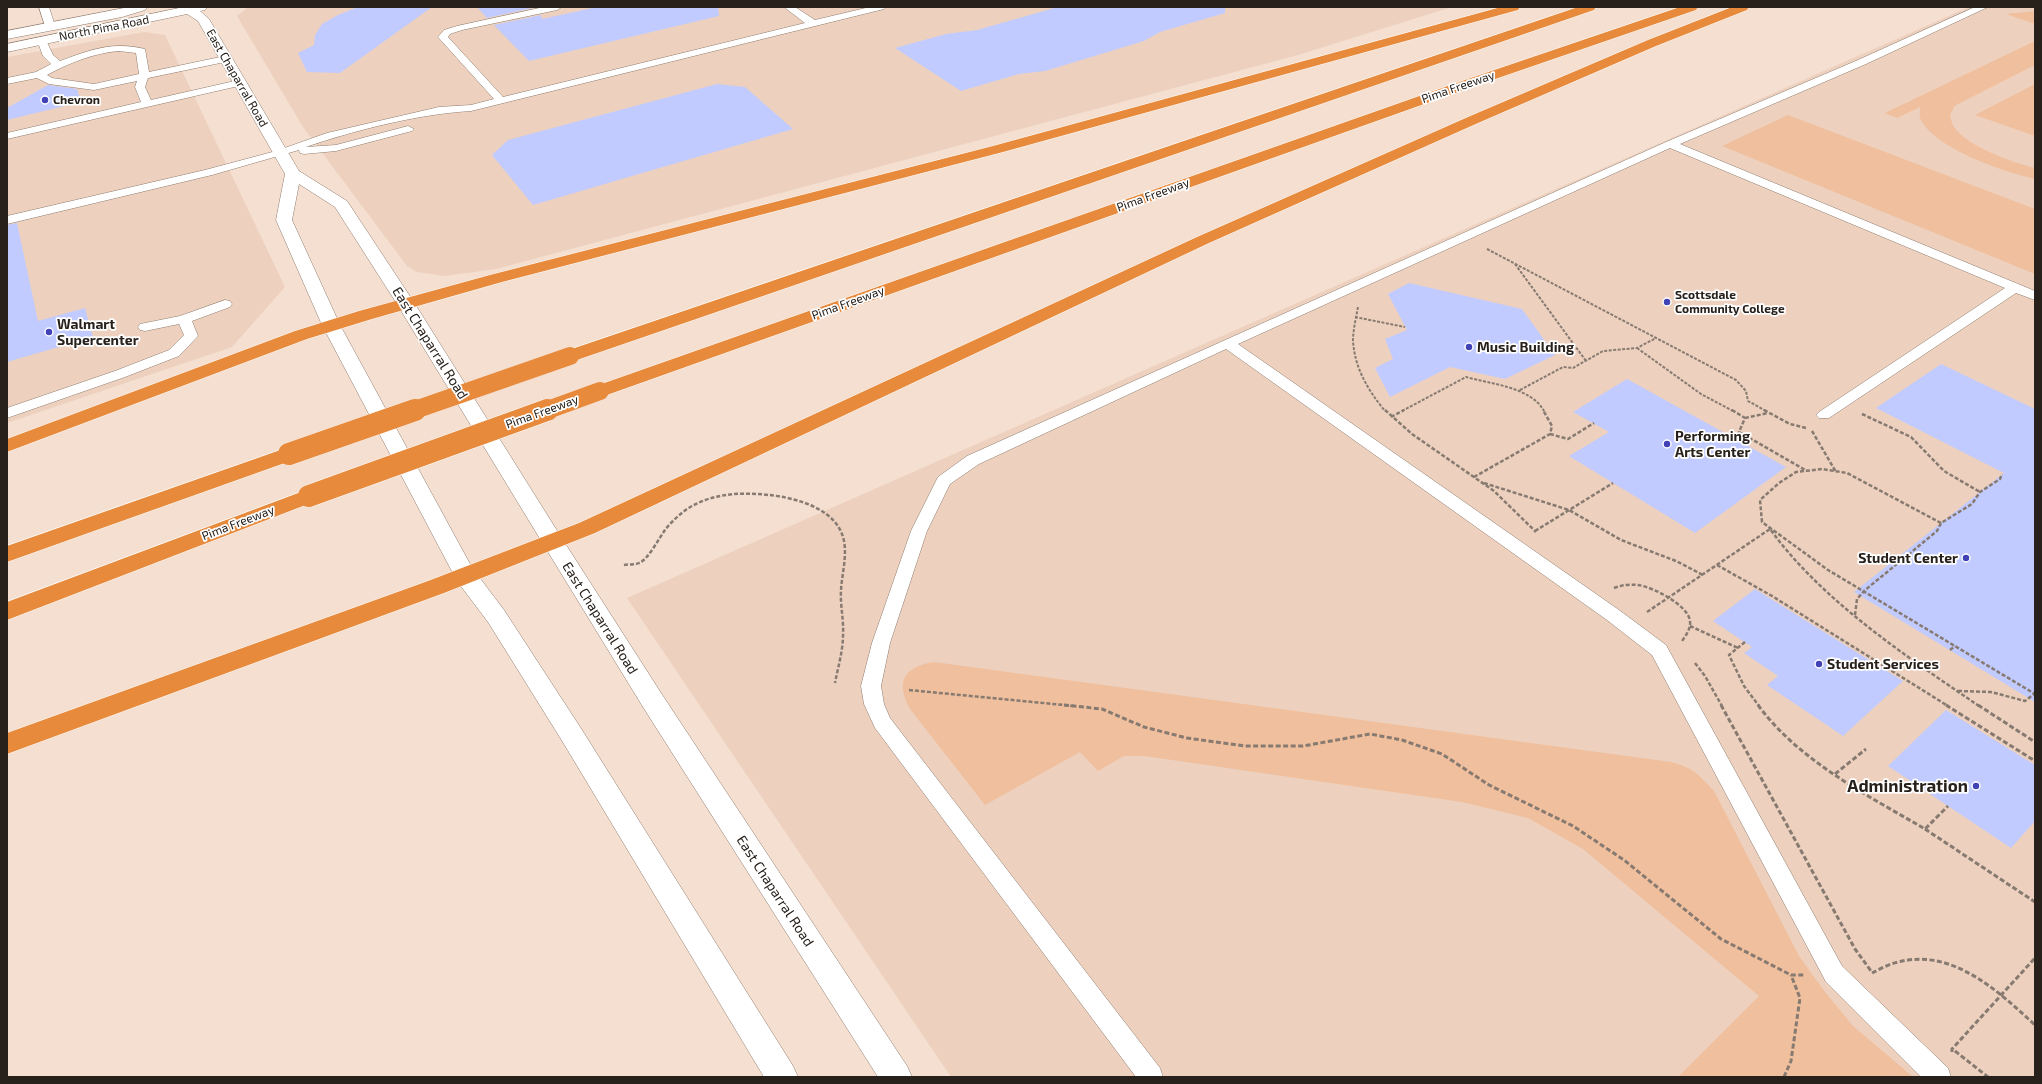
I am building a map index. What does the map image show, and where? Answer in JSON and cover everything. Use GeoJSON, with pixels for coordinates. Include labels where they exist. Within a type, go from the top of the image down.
{"type":"FeatureCollection","features":[{"type":"Feature","properties":{"kind":"highway"},"geometry":{"type":"LineString","coordinates":[[7,446],[300,335],[332,325],[406,304],[1021,144],[1514,7]]}},
{"type":"Feature","properties":{"kind":"highway"},"geometry":{"type":"LineString","coordinates":[[7,554],[570,356],[1590,7]]}},
{"type":"Feature","properties":{"kind":"highway","name":"Pima Freeway"},"geometry":{"type":"LineString","coordinates":[[7,611],[309,496],[600,391],[1467,84],[1692,7]]}},
{"type":"Feature","properties":{"kind":"highway"},"geometry":{"type":"LineString","coordinates":[[7,744],[436,587],[587,528],[1211,237],[1473,120],[1652,43],[1743,7]]}},
{"type":"Feature","properties":{"kind":"main road","name":"North Pima Road"},"geometry":{"type":"LineString","coordinates":[[7,35],[122,13],[141,7]]}},
{"type":"Feature","properties":{"kind":"main road","name":"North Pima Road"},"geometry":{"type":"LineString","coordinates":[[7,48],[158,17],[193,8]]}},
{"type":"Feature","properties":{"kind":"main road","name":"East Chaparral Road"},"geometry":{"type":"LineString","coordinates":[[193,8],[203,19],[293,174],[341,204],[406,304],[656,707],[896,1077]]}},
{"type":"Feature","properties":{"kind":"main road"},"geometry":{"type":"LineString","coordinates":[[293,174],[284,220],[332,325],[466,574],[496,616],[573,737],[782,1077]]}},
{"type":"Feature","properties":{"kind":"lane"},"geometry":{"type":"LineString","coordinates":[[44,7],[50,26]]}},
{"type":"Feature","properties":{"kind":"lane"},"geometry":{"type":"LineString","coordinates":[[500,100],[443,37],[447,32],[460,28],[557,7]]}},
{"type":"Feature","properties":{"kind":"lane"},"geometry":{"type":"LineString","coordinates":[[788,7],[812,23]]}},
{"type":"Feature","properties":{"kind":"lane"},"geometry":{"type":"LineString","coordinates":[[7,220],[167,183],[280,153],[336,148],[449,118],[471,108],[500,100],[881,7]]}},
{"type":"Feature","properties":{"kind":"lane"},"geometry":{"type":"LineString","coordinates":[[1151,1077],[882,722],[874,704],[871,686],[881,643],[902,585],[919,531],[944,481],[973,460],[1017,441],[1085,408],[1670,144],[1862,62],[1983,7]]}},
{"type":"Feature","properties":{"kind":"lane"},"geometry":{"type":"LineString","coordinates":[[42,40],[48,56],[58,65],[74,70]]}},
{"type":"Feature","properties":{"kind":"lane"},"geometry":{"type":"LineString","coordinates":[[7,81],[39,75],[58,65],[103,49],[119,48],[142,51],[144,76],[140,86],[148,105]]}},
{"type":"Feature","properties":{"kind":"lane"},"geometry":{"type":"LineString","coordinates":[[83,56],[98,57]]}},
{"type":"Feature","properties":{"kind":"lane"},"geometry":{"type":"LineString","coordinates":[[39,75],[49,81],[94,87],[225,58]]}},
{"type":"Feature","properties":{"kind":"lane"},"geometry":{"type":"LineString","coordinates":[[128,61],[142,62]]}},
{"type":"Feature","properties":{"kind":"lane"},"geometry":{"type":"LineString","coordinates":[[107,73],[144,76]]}},
{"type":"Feature","properties":{"kind":"lane"},"geometry":{"type":"LineString","coordinates":[[7,136],[240,83]]}},
{"type":"Feature","properties":{"kind":"lane"},"geometry":{"type":"LineString","coordinates":[[1670,144],[2035,296]]}},
{"type":"Feature","properties":{"kind":"lane"},"geometry":{"type":"LineString","coordinates":[[1824,414],[2014,288]]}},
{"type":"Feature","properties":{"kind":"lane"},"geometry":{"type":"LineString","coordinates":[[144,327],[184,319],[225,304]]}},
{"type":"Feature","properties":{"kind":"lane"},"geometry":{"type":"LineString","coordinates":[[7,413],[120,374],[174,353],[191,336],[184,319]]}},
{"type":"Feature","properties":{"kind":"lane"},"geometry":{"type":"LineString","coordinates":[[1228,344],[1613,615],[1659,650],[1834,974],[1939,1077]]}},
{"type":"Feature","properties":{"kind":"path"},"geometry":{"type":"LineString","coordinates":[[1482,246],[1736,380]]}},
{"type":"Feature","properties":{"kind":"path"},"geometry":{"type":"LineString","coordinates":[[1513,262],[1586,361]]}},
{"type":"Feature","properties":{"kind":"path"},"geometry":{"type":"LineString","coordinates":[[1362,301],[1358,307],[1355,317],[1352,342],[1356,369],[1376,403],[1409,434],[1488,486],[1541,536]]}},
{"type":"Feature","properties":{"kind":"path"},"geometry":{"type":"LineString","coordinates":[[1355,317],[1406,327]]}},
{"type":"Feature","properties":{"kind":"path"},"geometry":{"type":"LineString","coordinates":[[1519,391],[1563,367],[1573,368],[1603,351],[1637,348],[1656,338]]}},
{"type":"Feature","properties":{"kind":"path"},"geometry":{"type":"LineString","coordinates":[[1637,348],[1655,357],[1697,391],[1734,410],[1745,418],[1768,413]]}},
{"type":"Feature","properties":{"kind":"path"},"geometry":{"type":"LineString","coordinates":[[1391,417],[1466,377],[1519,391],[1539,402],[1552,426],[1550,434]]}},
{"type":"Feature","properties":{"kind":"path"},"geometry":{"type":"LineString","coordinates":[[1860,413],[1911,437],[1944,471],[1980,492]]}},
{"type":"Feature","properties":{"kind":"path"},"geometry":{"type":"LineString","coordinates":[[1745,418],[1739,432],[1807,471]]}},
{"type":"Feature","properties":{"kind":"path"},"geometry":{"type":"LineString","coordinates":[[1474,477],[1550,434],[1568,439],[1594,424]]}},
{"type":"Feature","properties":{"kind":"path"},"geometry":{"type":"LineString","coordinates":[[1811,429],[1836,472]]}},
{"type":"Feature","properties":{"kind":"path"},"geometry":{"type":"LineString","coordinates":[[1941,523],[1847,473],[1822,469],[1796,472],[1778,483],[1760,500],[1762,522],[1828,570],[2035,694],[2025,701],[1991,692],[1957,691]]}},
{"type":"Feature","properties":{"kind":"path"},"geometry":{"type":"LineString","coordinates":[[1855,615],[1858,599],[1864,591],[1937,531],[1941,523],[1972,504],[1980,492],[2000,479],[2002,474]]}},
{"type":"Feature","properties":{"kind":"path"},"geometry":{"type":"LineString","coordinates":[[1480,481],[1569,510],[1621,540],[1676,561],[1703,575]]}},
{"type":"Feature","properties":{"kind":"path"},"geometry":{"type":"LineString","coordinates":[[1535,531],[1613,483]]}},
{"type":"Feature","properties":{"kind":"path"},"geometry":{"type":"LineString","coordinates":[[624,566],[644,560],[666,526],[683,512],[714,498],[731,494],[746,493],[791,498],[814,506],[829,516],[839,527],[844,539],[845,555],[841,590],[843,640],[835,683]]}},
{"type":"Feature","properties":{"kind":"path"},"geometry":{"type":"LineString","coordinates":[[1647,613],[1770,529]]}},
{"type":"Feature","properties":{"kind":"path"},"geometry":{"type":"LineString","coordinates":[[1770,529],[1782,547],[1824,590],[1855,615],[1957,691],[2001,722],[2035,742]]}},
{"type":"Feature","properties":{"kind":"path"},"geometry":{"type":"LineString","coordinates":[[1717,565],[1772,596],[2035,761]]}},
{"type":"Feature","properties":{"kind":"path"},"geometry":{"type":"LineString","coordinates":[[1618,593],[1612,589],[1631,583],[1647,586],[1669,597],[1683,608],[1689,618],[1690,626],[1681,644],[1675,638]]}},
{"type":"Feature","properties":{"kind":"path"},"geometry":{"type":"LineString","coordinates":[[1641,609],[1652,618]]}},
{"type":"Feature","properties":{"kind":"path"},"geometry":{"type":"LineString","coordinates":[[1690,626],[1738,648]]}},
{"type":"Feature","properties":{"kind":"path"},"geometry":{"type":"LineString","coordinates":[[1745,642],[1730,655],[1738,676],[1761,712],[1794,745],[1835,774],[1925,829],[2035,902]]}},
{"type":"Feature","properties":{"kind":"path"},"geometry":{"type":"LineString","coordinates":[[1950,650],[1955,646]]}},
{"type":"Feature","properties":{"kind":"path"},"geometry":{"type":"LineString","coordinates":[[1693,660],[1705,676],[1855,949],[1876,977]]}},
{"type":"Feature","properties":{"kind":"path"},"geometry":{"type":"LineString","coordinates":[[909,690],[1102,709],[1144,727],[1187,738],[1245,746],[1303,746],[1370,734],[1402,740],[1442,754],[1490,785],[1573,826],[1624,860],[1721,939],[1791,975],[1810,974]]}},
{"type":"Feature","properties":{"kind":"path"},"geometry":{"type":"LineString","coordinates":[[1835,774],[1866,749]]}},
{"type":"Feature","properties":{"kind":"path"},"geometry":{"type":"LineString","coordinates":[[1925,829],[1948,806]]}},
{"type":"Feature","properties":{"kind":"path"},"geometry":{"type":"LineString","coordinates":[[1952,1049],[2035,958]]}},
{"type":"Feature","properties":{"kind":"path"},"geometry":{"type":"LineString","coordinates":[[1872,973],[1904,960],[1927,960],[1950,964],[1976,975],[2001,994],[2035,1024]]}},
{"type":"Feature","properties":{"kind":"path"},"geometry":{"type":"LineString","coordinates":[[1784,1077],[1791,1061],[1800,998],[1791,975]]}},
{"type":"Feature","properties":{"kind":"path"},"geometry":{"type":"LineString","coordinates":[[1946,1044],[1988,1077]]}},
{"type":"Feature","properties":{"kind":"shaded area"},"geometry":{"type":"Polygon","coordinates":[[[248,7],[1452,7],[1298,55],[496,269],[445,276],[417,272],[407,266],[303,127],[237,16],[248,7]]]}},
{"type":"Feature","properties":{"kind":"shaded area","name":"Scottsdale Community College"},"geometry":{"type":"Polygon","coordinates":[[[1969,7],[2035,7],[2035,1077],[951,1077],[627,598],[1969,7]]]}},
{"type":"Feature","properties":{"kind":"shaded area"},"geometry":{"type":"Polygon","coordinates":[[[2035,11],[2035,24],[2006,14],[2035,11]]]}},
{"type":"Feature","properties":{"kind":"shaded area"},"geometry":{"type":"Polygon","coordinates":[[[144,32],[165,35],[285,287],[232,347],[7,423],[7,57],[144,32]]]}},
{"type":"Feature","properties":{"kind":"shaded area"},"geometry":{"type":"Polygon","coordinates":[[[2035,41],[2035,65],[1958,104],[1954,107],[1950,115],[1954,127],[1969,141],[2003,158],[2035,168],[2035,179],[1989,165],[1972,158],[1940,140],[1928,129],[1920,118],[1920,107],[1897,118],[1885,113],[2035,41]]]}},
{"type":"Feature","properties":{"kind":"shaded area"},"geometry":{"type":"Polygon","coordinates":[[[2035,84],[2035,136],[1975,115],[2035,84]]]}},
{"type":"Feature","properties":{"kind":"shaded area"},"geometry":{"type":"Polygon","coordinates":[[[1788,115],[2035,209],[2035,274],[1722,146],[1788,115]]]}},
{"type":"Feature","properties":{"kind":"shaded area"},"geometry":{"type":"Polygon","coordinates":[[[934,662],[1671,762],[1690,769],[1714,791],[1799,956],[1825,992],[1853,1026],[1913,1077],[1891,1077],[1889,1075],[1887,1077],[1678,1077],[1759,996],[1583,849],[1528,818],[1462,802],[1144,756],[1124,756],[1098,771],[1080,752],[985,805],[910,709],[905,699],[903,683],[905,677],[915,668],[934,662]]]}},
{"type":"Feature","properties":{"kind":"building"},"geometry":{"type":"Polygon","coordinates":[[[358,7],[432,7],[340,73],[307,72],[298,53],[314,45],[315,35],[322,24],[338,15],[358,7]]]}},
{"type":"Feature","properties":{"kind":"building"},"geometry":{"type":"Polygon","coordinates":[[[477,7],[537,7],[487,18],[477,7]]]}},
{"type":"Feature","properties":{"kind":"building"},"geometry":{"type":"Polygon","coordinates":[[[597,7],[718,7],[719,16],[529,61],[494,25],[541,15],[542,19],[597,7]]]}},
{"type":"Feature","properties":{"kind":"building"},"geometry":{"type":"Polygon","coordinates":[[[1058,7],[1225,7],[1225,13],[1160,32],[1144,41],[1045,71],[1019,74],[961,91],[895,48],[946,34],[977,30],[1058,7]]]}},
{"type":"Feature","properties":{"kind":"building"},"geometry":{"type":"Polygon","coordinates":[[[717,84],[745,87],[793,129],[533,205],[492,155],[508,140],[717,84]]]}},
{"type":"Feature","properties":{"kind":"building","name":"Chevron"},"geometry":{"type":"Polygon","coordinates":[[[48,85],[77,89],[81,102],[7,120],[7,108],[48,85]]]}},
{"type":"Feature","properties":{"kind":"building"},"geometry":{"type":"Polygon","coordinates":[[[17,223],[38,321],[85,308],[93,337],[7,362],[7,225],[17,223]]]}},
{"type":"Feature","properties":{"kind":"building","name":"Music Building"},"geometry":{"type":"Polygon","coordinates":[[[1409,283],[1522,309],[1555,355],[1505,379],[1450,367],[1390,397],[1375,368],[1393,359],[1385,339],[1407,330],[1388,294],[1409,283]]]}},
{"type":"Feature","properties":{"kind":"building","name":"Student Center"},"geometry":{"type":"Polygon","coordinates":[[[1941,364],[2035,409],[2035,702],[1854,592],[2004,473],[1876,408],[1941,364]]]}},
{"type":"Feature","properties":{"kind":"building","name":"Performing Arts Center"},"geometry":{"type":"Polygon","coordinates":[[[1627,379],[1786,467],[1695,533],[1569,456],[1609,432],[1573,412],[1627,379]]]}},
{"type":"Feature","properties":{"kind":"building","name":"Student Services"},"geometry":{"type":"Polygon","coordinates":[[[1755,589],[1903,681],[1843,736],[1767,685],[1778,676],[1744,653],[1752,647],[1713,621],[1755,589]]]}},
{"type":"Feature","properties":{"kind":"building","name":"Administration"},"geometry":{"type":"Polygon","coordinates":[[[1946,710],[2035,765],[2035,821],[2011,848],[1888,766],[1946,710]]]}},
{"type":"Feature","properties":{"kind":"place","name":"Chevron"},"geometry":{"type":"Point","coordinates":[45,100]}},
{"type":"Feature","properties":{"kind":"place","name":"Scottsdale Community College"},"geometry":{"type":"Point","coordinates":[1667,302]}},
{"type":"Feature","properties":{"kind":"place","name":"Walmart Supercenter"},"geometry":{"type":"Point","coordinates":[49,332]}},
{"type":"Feature","properties":{"kind":"place","name":"Music Building"},"geometry":{"type":"Point","coordinates":[1469,347]}},
{"type":"Feature","properties":{"kind":"place","name":"Performing Arts Center"},"geometry":{"type":"Point","coordinates":[1667,444]}},
{"type":"Feature","properties":{"kind":"place","name":"Student Center"},"geometry":{"type":"Point","coordinates":[1966,558]}},
{"type":"Feature","properties":{"kind":"place","name":"Student Services"},"geometry":{"type":"Point","coordinates":[1819,664]}},
{"type":"Feature","properties":{"kind":"place","name":"Administration"},"geometry":{"type":"Point","coordinates":[1976,786]}}]}
